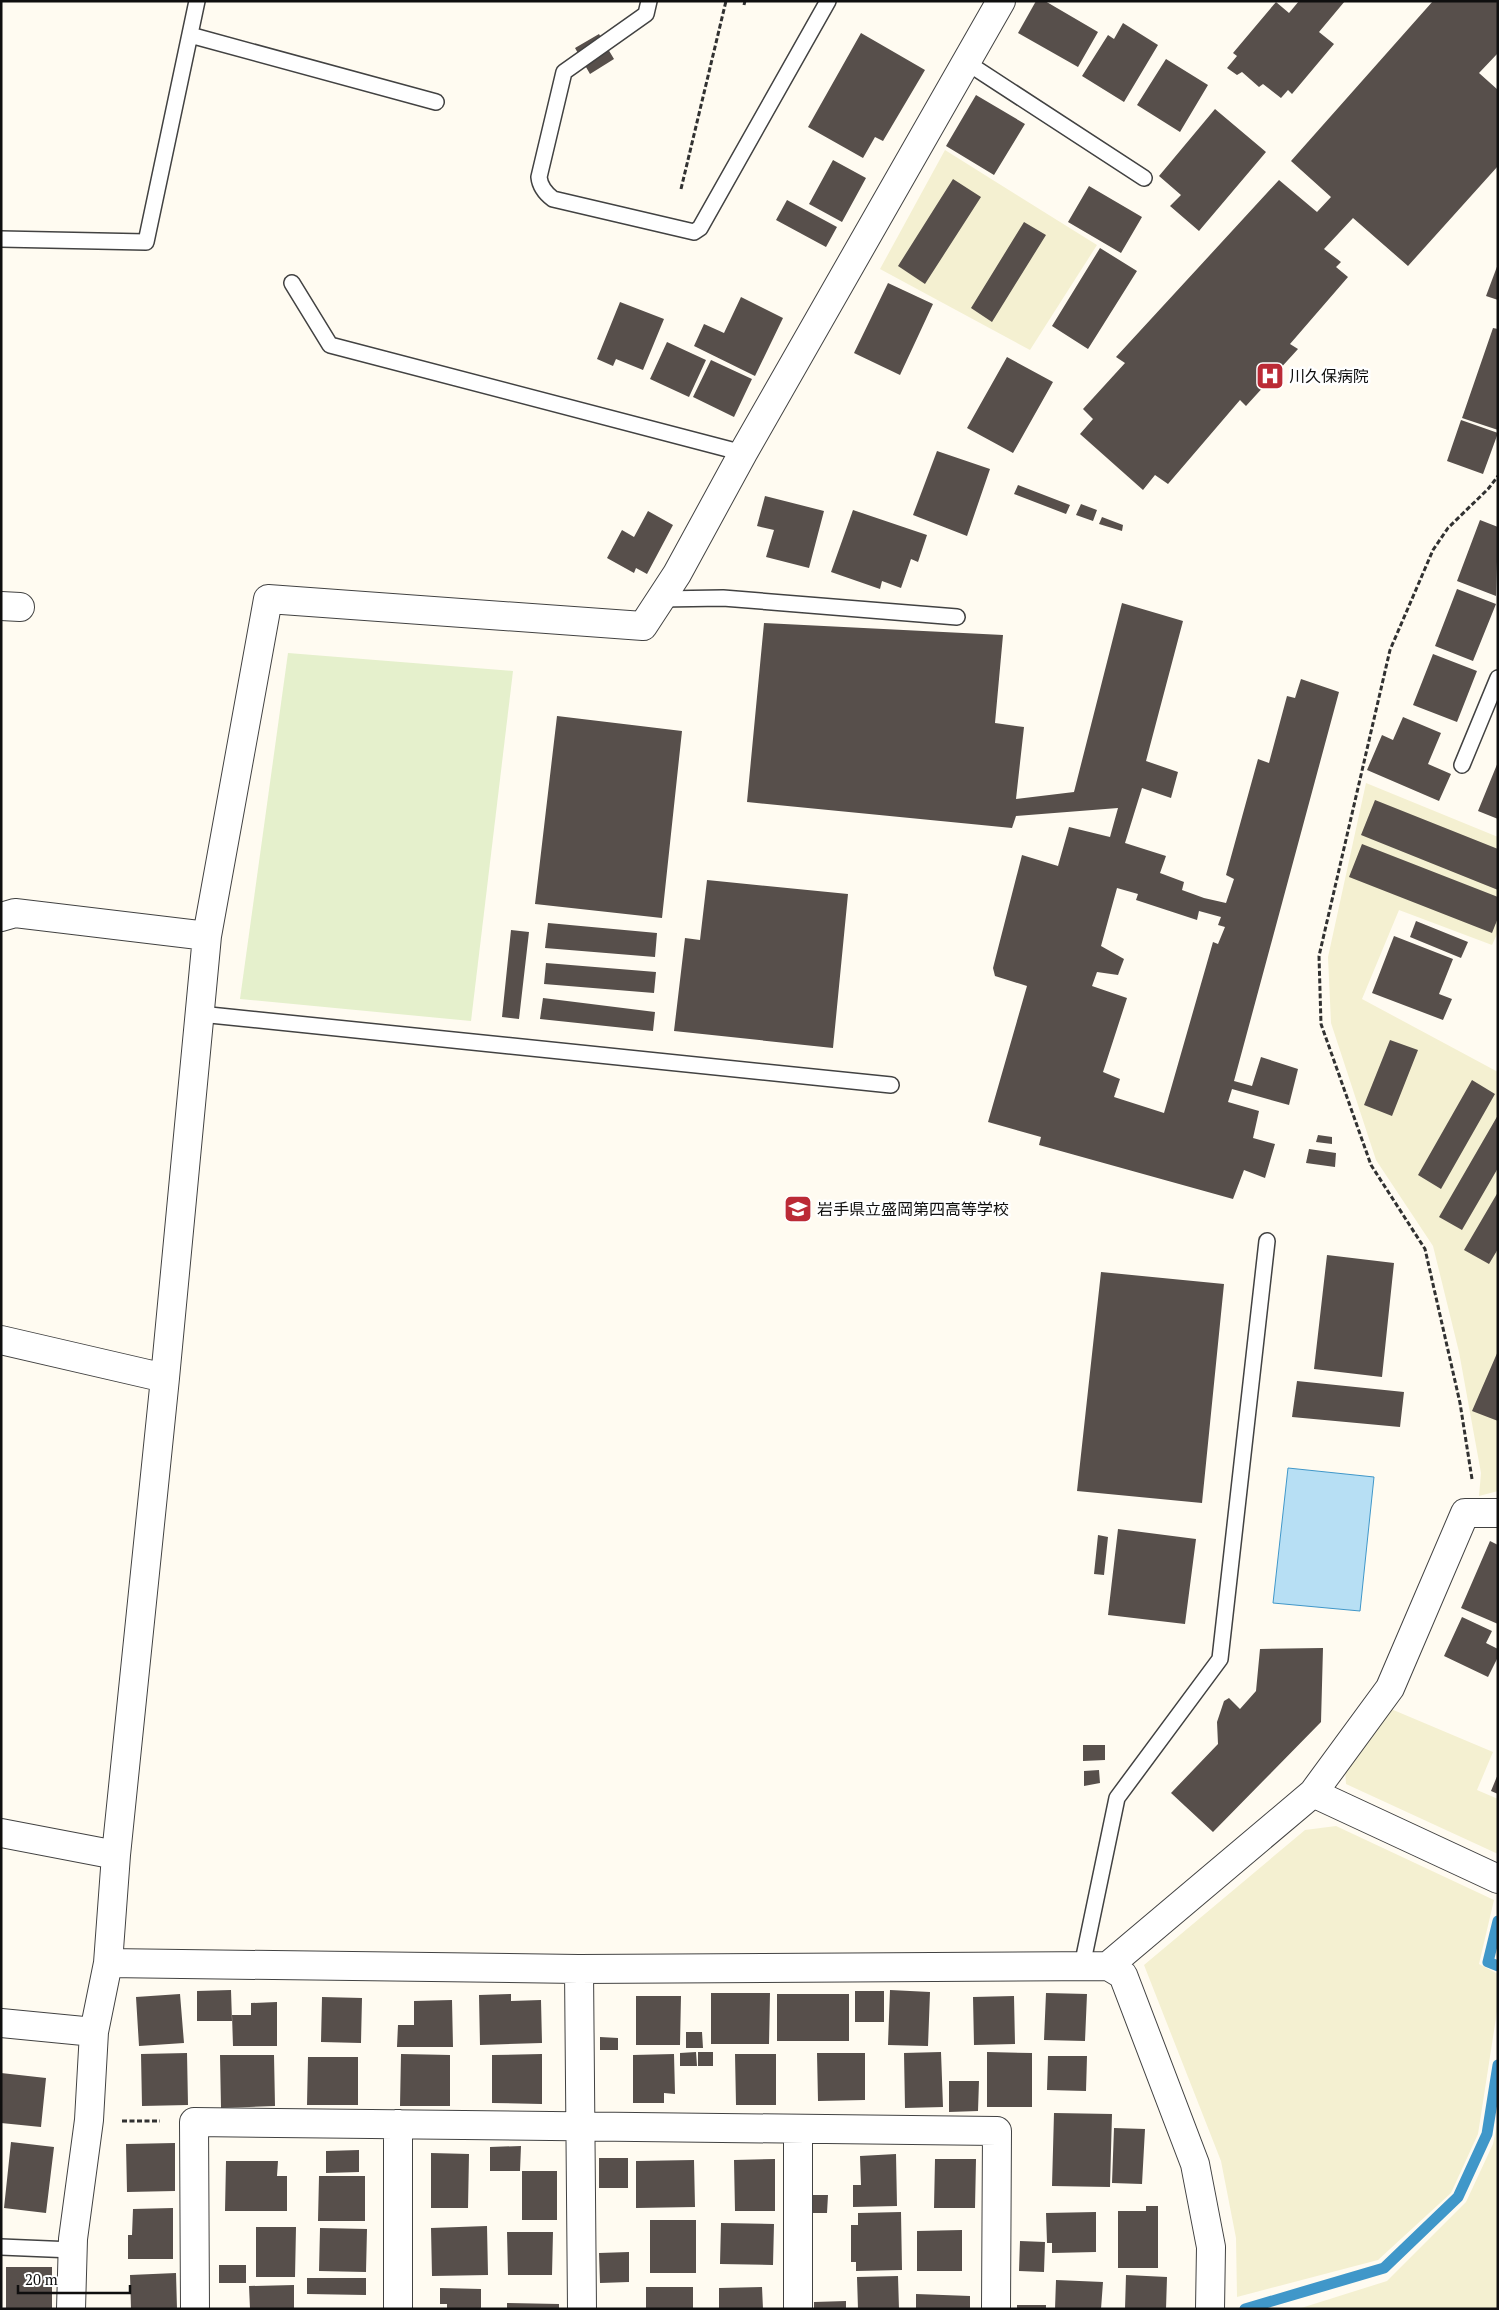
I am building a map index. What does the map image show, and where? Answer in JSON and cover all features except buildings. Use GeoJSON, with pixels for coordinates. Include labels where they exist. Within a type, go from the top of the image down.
{"type":"FeatureCollection","features":[{"type":"Feature","properties":{"kind":"street"},"geometry":{"type":"LineString","coordinates":[[71,2309],[73,2250],[89,2120],[94,2032],[108,1963],[116,1856],[165,1378],[207,936],[268,599],[643,626],[677,574],[743,453],[1001,1]]}},
{"type":"Feature","properties":{"kind":"street"},"geometry":{"type":"LineString","coordinates":[[1,917],[15,912],[207,936]]}},
{"type":"Feature","properties":{"kind":"street"},"geometry":{"type":"LineString","coordinates":[[1,1340],[165,1378]]}},
{"type":"Feature","properties":{"kind":"street"},"geometry":{"type":"LineString","coordinates":[[1095,1966],[1313,1793],[1390,1688],[1465,1513],[1498,1513]]}},
{"type":"Feature","properties":{"kind":"street"},"geometry":{"type":"LineString","coordinates":[[1313,1793],[1498,1879]]}},
{"type":"Feature","properties":{"kind":"street"},"geometry":{"type":"LineString","coordinates":[[1,1833],[116,1856]]}},
{"type":"Feature","properties":{"kind":"street"},"geometry":{"type":"LineString","coordinates":[[108,1963],[579,1969],[1095,1966],[1123,1975],[1195,2164],[1211,2247],[1210,2309]]}},
{"type":"Feature","properties":{"kind":"street"},"geometry":{"type":"LineString","coordinates":[[579,1969],[582,2126],[582,2309]]}},
{"type":"Feature","properties":{"kind":"street"},"geometry":{"type":"LineString","coordinates":[[1,2023],[94,2032]]}},
{"type":"Feature","properties":{"kind":"street"},"geometry":{"type":"LineString","coordinates":[[195,2309],[194,2122],[997,2131],[996,2309]]}},
{"type":"Feature","properties":{"kind":"street"},"geometry":{"type":"LineString","coordinates":[[398,2124],[398,2309]]}},
{"type":"Feature","properties":{"kind":"street"},"geometry":{"type":"LineString","coordinates":[[798,2129],[798,2309]]}},
{"type":"Feature","properties":{"kind":"lane"},"geometry":{"type":"LineString","coordinates":[[1,239],[146,242],[197,1]]}},
{"type":"Feature","properties":{"kind":"lane"},"geometry":{"type":"LineString","coordinates":[[649,1],[646,14],[564,72],[539,177],[540,185],[546,194],[553,199],[694,232],[700,228],[828,1]]}},
{"type":"Feature","properties":{"kind":"lane"},"geometry":{"type":"LineString","coordinates":[[190,35],[436,102]]}},
{"type":"Feature","properties":{"kind":"lane"},"geometry":{"type":"LineString","coordinates":[[966,62],[1144,178]]}},
{"type":"Feature","properties":{"kind":"lane"},"geometry":{"type":"LineString","coordinates":[[292,283],[330,345],[743,453]]}},
{"type":"Feature","properties":{"kind":"lane"},"geometry":{"type":"LineString","coordinates":[[661,599],[723,598],[957,617]]}},
{"type":"Feature","properties":{"kind":"lane"},"geometry":{"type":"LineString","coordinates":[[1462,765],[1498,678]]}},
{"type":"Feature","properties":{"kind":"lane"},"geometry":{"type":"LineString","coordinates":[[200,1014],[891,1085]]}},
{"type":"Feature","properties":{"kind":"lane"},"geometry":{"type":"LineString","coordinates":[[1095,1966],[1117,1798],[1220,1658],[1267,1241]]}},
{"type":"Feature","properties":{"kind":"lane"},"geometry":{"type":"LineString","coordinates":[[1,2247],[73,2250]]}},
{"type":"Feature","properties":{"kind":"path"},"geometry":{"type":"LineString","coordinates":[[681,189],[726,1]]}},
{"type":"Feature","properties":{"kind":"path"},"geometry":{"type":"LineString","coordinates":[[1465,1513],[1472,1482],[1460,1403],[1426,1249],[1371,1165],[1321,1024],[1319,956],[1390,650],[1433,550],[1448,528],[1488,489],[1498,476]]}},
{"type":"Feature","properties":{"kind":"path"},"geometry":{"type":"LineString","coordinates":[[89,2120],[194,2122]]}},
{"type":"Feature","properties":{"kind":"shaded area"},"geometry":{"type":"Polygon","coordinates":[[[945,150],[1097,245],[1030,350],[880,269],[945,150]]]}},
{"type":"Feature","properties":{"kind":"shaded area"},"geometry":{"type":"Polygon","coordinates":[[[1366,783],[1498,837],[1498,932],[1492,945],[1399,910],[1362,999],[1498,1072],[1498,1491],[1479,1496],[1481,1473],[1459,1352],[1433,1246],[1376,1160],[1331,1023],[1328,957],[1366,783]]]}},
{"type":"Feature","properties":{"kind":"shaded area"},"geometry":{"type":"Polygon","coordinates":[[[1391,1709],[1493,1752],[1477,1790],[1498,1799],[1498,1854],[1346,1784],[1345,1769],[1391,1709]]]}},
{"type":"Feature","properties":{"kind":"shaded area"},"geometry":{"type":"Polygon","coordinates":[[[1336,1826],[1494,1900],[1479,1964],[1498,1974],[1498,2005],[1478,2134],[1451,2193],[1378,2260],[1237,2297],[1236,2238],[1221,2161],[1144,1965],[1305,1830],[1336,1826]]]}},
{"type":"Feature","properties":{"kind":"shaded area"},"geometry":{"type":"Polygon","coordinates":[[[1498,2119],[1498,2309],[1298,2309],[1387,2281],[1466,2202],[1493,2144],[1498,2119]]]}},
{"type":"Feature","properties":{"kind":"green space"},"geometry":{"type":"Polygon","coordinates":[[[288,653],[513,671],[471,1021],[240,999],[288,653]]]}},
{"type":"Feature","properties":{"kind":"water"},"geometry":{"type":"Polygon","coordinates":[[[1288,1468],[1374,1477],[1360,1611],[1273,1603],[1288,1468]]]}},
{"type":"Feature","properties":{"kind":"waterway"},"geometry":{"type":"LineString","coordinates":[[1498,1921],[1488,1962],[1498,1966]]}},
{"type":"Feature","properties":{"kind":"waterway"},"geometry":{"type":"LineString","coordinates":[[1245,2309],[1384,2268],[1458,2197],[1487,2134],[1498,2065]]}},
{"type":"Feature","properties":{"kind":"place","name":"川久保病院"},"geometry":{"type":"Point","coordinates":[1270,376]}},
{"type":"Feature","properties":{"kind":"place","name":"岩手県立盛岡第四高等学校"},"geometry":{"type":"Point","coordinates":[798,1209]}}]}
